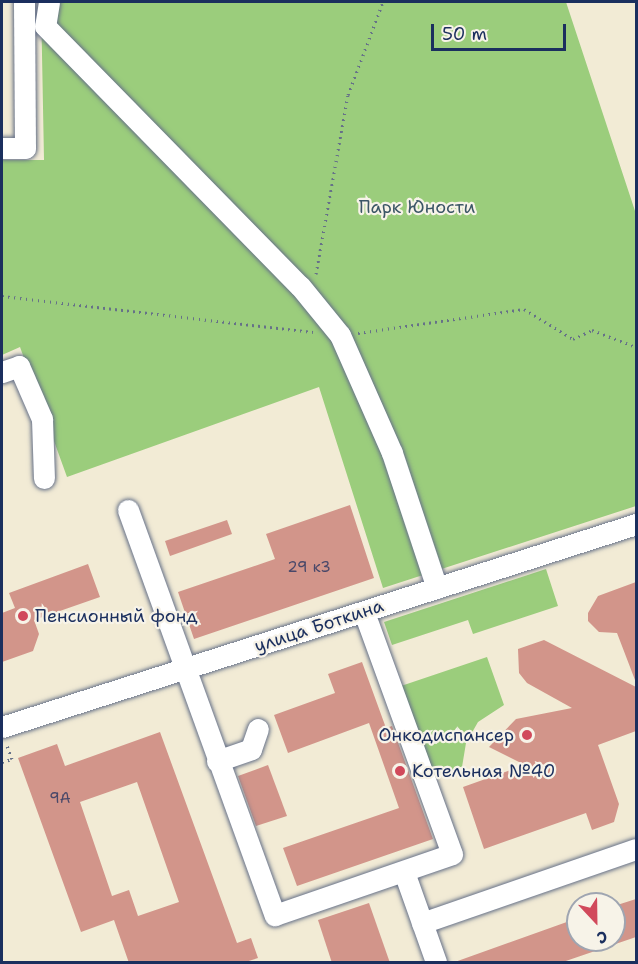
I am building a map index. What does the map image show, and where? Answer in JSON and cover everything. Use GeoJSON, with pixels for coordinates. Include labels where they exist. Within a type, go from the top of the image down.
{"type":"FeatureCollection","features":[{"type":"Feature","properties":{"kind":"street"},"geometry":{"type":"LineString","coordinates":[[2,148],[25,148],[24,2]]}},
{"type":"Feature","properties":{"kind":"street"},"geometry":{"type":"LineString","coordinates":[[49,2],[45,26],[311,300],[340,335],[392,453],[436,588]]}},
{"type":"Feature","properties":{"kind":"street"},"geometry":{"type":"LineString","coordinates":[[2,372],[19,366],[42,419],[44,478]]}},
{"type":"Feature","properties":{"kind":"street"},"geometry":{"type":"LineString","coordinates":[[128,510],[217,761],[275,915],[452,854],[363,612]]}},
{"type":"Feature","properties":{"kind":"street","name":"улица Боткина"},"geometry":{"type":"LineString","coordinates":[[3,734],[184,670],[636,524]]}},
{"type":"Feature","properties":{"kind":"street"},"geometry":{"type":"LineString","coordinates":[[217,761],[251,749],[258,729]]}},
{"type":"Feature","properties":{"kind":"street"},"geometry":{"type":"LineString","coordinates":[[422,923],[636,849]]}},
{"type":"Feature","properties":{"kind":"street"},"geometry":{"type":"LineString","coordinates":[[404,872],[436,963]]}},
{"type":"Feature","properties":{"kind":"path"},"geometry":{"type":"LineString","coordinates":[[311,300],[348,95],[383,2]]}},
{"type":"Feature","properties":{"kind":"path"},"geometry":{"type":"LineString","coordinates":[[2,296],[340,335],[524,309],[573,339],[592,330],[636,347]]}},
{"type":"Feature","properties":{"kind":"path"},"geometry":{"type":"LineString","coordinates":[[2,762],[12,759],[3,734]]}},
{"type":"Feature","properties":{"kind":"green space","name":"Парк Юности"},"geometry":{"type":"Polygon","coordinates":[[[41,2],[566,2],[636,214],[636,506],[383,588],[319,387],[67,477],[20,347],[2,355],[2,160],[44,160],[41,2]]]}},
{"type":"Feature","properties":{"kind":"green space"},"geometry":{"type":"Polygon","coordinates":[[[546,569],[558,606],[473,634],[468,620],[392,645],[384,622],[546,569]]]}},
{"type":"Feature","properties":{"kind":"green space"},"geometry":{"type":"Polygon","coordinates":[[[487,657],[504,705],[478,722],[466,743],[462,767],[433,776],[401,686],[487,657]]]}},
{"type":"Feature","properties":{"kind":"building"},"geometry":{"type":"Polygon","coordinates":[[[350,505],[374,578],[194,639],[178,592],[275,559],[266,534],[350,505]]]}},
{"type":"Feature","properties":{"kind":"building"},"geometry":{"type":"Polygon","coordinates":[[[227,520],[232,534],[170,556],[165,541],[227,520]]]}},
{"type":"Feature","properties":{"kind":"building","name":"Пенсионный фонд"},"geometry":{"type":"Polygon","coordinates":[[[88,564],[100,597],[34,620],[39,634],[33,651],[2,662],[2,613],[15,608],[9,593],[88,564]]]}},
{"type":"Feature","properties":{"kind":"building"},"geometry":{"type":"Polygon","coordinates":[[[636,582],[635,680],[617,633],[599,632],[588,621],[588,613],[598,596],[636,582]]]}},
{"type":"Feature","properties":{"kind":"building"},"geometry":{"type":"Polygon","coordinates":[[[544,640],[636,687],[636,731],[598,745],[619,804],[614,822],[592,830],[586,813],[484,849],[463,787],[525,765],[489,747],[516,719],[572,708],[527,683],[519,673],[518,649],[544,640]]]}},
{"type":"Feature","properties":{"kind":"building","name":"Котельная №40"},"geometry":{"type":"Polygon","coordinates":[[[362,662],[386,728],[392,726],[433,839],[297,886],[283,848],[399,808],[369,723],[288,753],[274,715],[335,693],[328,674],[362,662]]]}},
{"type":"Feature","properties":{"kind":"building"},"geometry":{"type":"Polygon","coordinates":[[[160,732],[237,943],[251,938],[258,958],[242,963],[129,963],[114,920],[81,932],[18,758],[57,744],[65,766],[160,732]],[[137,782],[80,802],[112,896],[129,890],[138,916],[179,902],[137,782]]]}},
{"type":"Feature","properties":{"kind":"building"},"geometry":{"type":"Polygon","coordinates":[[[268,765],[287,816],[256,826],[238,776],[268,765]]]}},
{"type":"Feature","properties":{"kind":"building"},"geometry":{"type":"Polygon","coordinates":[[[636,899],[636,937],[626,940],[626,902],[636,899]]]}},
{"type":"Feature","properties":{"kind":"building"},"geometry":{"type":"Polygon","coordinates":[[[369,903],[390,963],[332,963],[318,920],[369,903]]]}},
{"type":"Feature","properties":{"kind":"building"},"geometry":{"type":"Polygon","coordinates":[[[566,922],[566,952],[592,952],[560,963],[452,963],[566,922]]]}},
{"type":"Feature","properties":{"kind":"place","name":"Пенсионный фонд"},"geometry":{"type":"Point","coordinates":[23,616]}},
{"type":"Feature","properties":{"kind":"place","name":"Онкодиспансер"},"geometry":{"type":"Point","coordinates":[527,735]}},
{"type":"Feature","properties":{"kind":"place","name":"Котельная №40"},"geometry":{"type":"Point","coordinates":[400,771]}}]}
